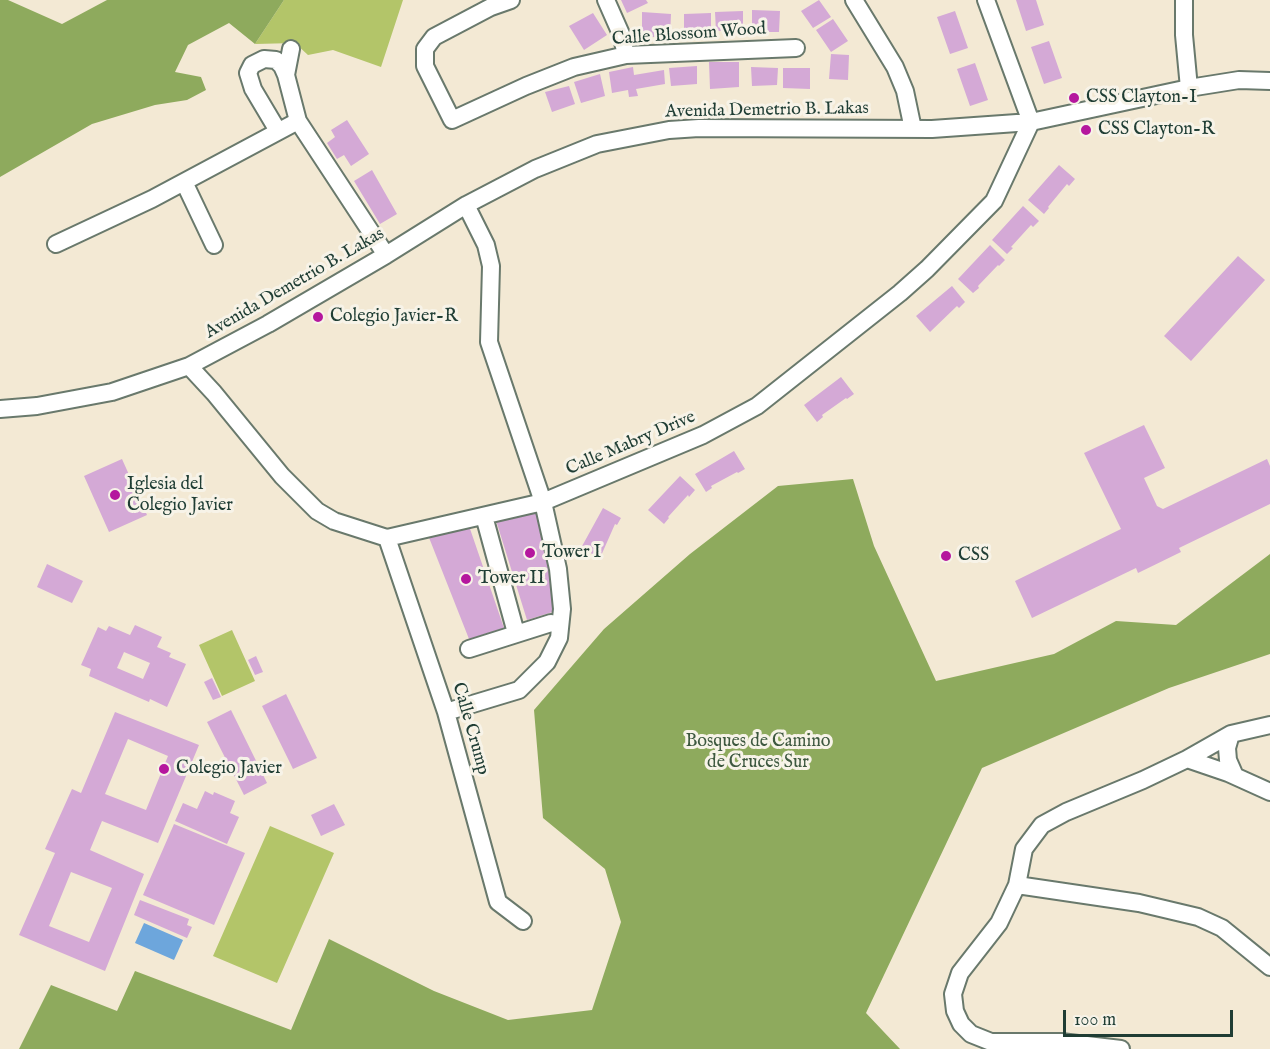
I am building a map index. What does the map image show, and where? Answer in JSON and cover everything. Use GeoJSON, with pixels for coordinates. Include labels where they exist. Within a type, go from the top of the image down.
{"type":"FeatureCollection","features":[{"type":"Feature","properties":{"kind":"street","name":"Calle Blossom Wood"},"geometry":{"type":"LineString","coordinates":[[511,0],[491,7],[434,37],[425,49],[425,66],[452,120],[555,75],[626,55],[796,48]]}},
{"type":"Feature","properties":{"kind":"street"},"geometry":{"type":"LineString","coordinates":[[606,0],[621,34],[626,55]]}},
{"type":"Feature","properties":{"kind":"street"},"geometry":{"type":"LineString","coordinates":[[854,0],[895,67],[905,91],[913,129]]}},
{"type":"Feature","properties":{"kind":"street"},"geometry":{"type":"LineString","coordinates":[[987,0],[1032,122]]}},
{"type":"Feature","properties":{"kind":"street"},"geometry":{"type":"LineString","coordinates":[[1184,0],[1184,35],[1189,88]]}},
{"type":"Feature","properties":{"kind":"street"},"geometry":{"type":"LineString","coordinates":[[286,75],[291,49]]}},
{"type":"Feature","properties":{"kind":"street"},"geometry":{"type":"LineString","coordinates":[[278,131],[253,89],[248,73],[252,65],[264,59],[276,60],[282,66],[298,121],[386,255]]}},
{"type":"Feature","properties":{"kind":"street","name":"Avenida Demetrio B. Lakas"},"geometry":{"type":"LineString","coordinates":[[0,409],[37,406],[112,392],[189,366],[268,324],[466,205],[535,169],[597,144],[647,134],[699,128],[913,129],[1032,122],[1189,88],[1239,81],[1270,81]]}},
{"type":"Feature","properties":{"kind":"street"},"geometry":{"type":"LineString","coordinates":[[56,244],[184,182],[298,121]]}},
{"type":"Feature","properties":{"kind":"street","name":"Calle Mabry Drive"},"geometry":{"type":"LineString","coordinates":[[387,538],[543,502],[703,435],[757,406],[900,293],[972,224],[994,201],[1032,122]]}},
{"type":"Feature","properties":{"kind":"street"},"geometry":{"type":"LineString","coordinates":[[184,182],[214,245]]}},
{"type":"Feature","properties":{"kind":"street"},"geometry":{"type":"LineString","coordinates":[[446,712],[519,690],[547,662],[559,638],[562,609],[558,569],[543,502],[489,342],[491,266],[486,245],[466,205]]}},
{"type":"Feature","properties":{"kind":"street"},"geometry":{"type":"LineString","coordinates":[[189,366],[282,476],[310,505],[334,521],[387,538]]}},
{"type":"Feature","properties":{"kind":"street"},"geometry":{"type":"LineString","coordinates":[[484,516],[516,633]]}},
{"type":"Feature","properties":{"kind":"street","name":"Calle Crump"},"geometry":{"type":"LineString","coordinates":[[387,538],[446,712],[498,902],[523,921]]}},
{"type":"Feature","properties":{"kind":"street"},"geometry":{"type":"LineString","coordinates":[[469,649],[551,623]]}},
{"type":"Feature","properties":{"kind":"street"},"geometry":{"type":"LineString","coordinates":[[1121,1049],[1061,1042],[991,1042],[971,1034],[961,1024],[955,1011],[953,994],[960,973],[999,923],[1017,885],[1024,849],[1042,825],[1066,812],[1187,759],[1231,734],[1270,725]]}},
{"type":"Feature","properties":{"kind":"street"},"geometry":{"type":"LineString","coordinates":[[1231,734],[1227,748],[1228,760],[1235,776]]}},
{"type":"Feature","properties":{"kind":"street"},"geometry":{"type":"LineString","coordinates":[[1187,759],[1235,776],[1270,792]]}},
{"type":"Feature","properties":{"kind":"street"},"geometry":{"type":"LineString","coordinates":[[1017,885],[1139,903],[1198,917],[1222,928],[1270,967]]}},
{"type":"Feature","properties":{"kind":"green space"},"geometry":{"type":"Polygon","coordinates":[[[0,0],[8,0],[62,24],[107,0],[284,0],[255,44],[229,23],[188,45],[175,72],[201,77],[206,90],[187,100],[155,105],[92,124],[0,177],[0,0]]]}},
{"type":"Feature","properties":{"kind":"green space"},"geometry":{"type":"Polygon","coordinates":[[[284,0],[403,0],[381,67],[333,50],[308,55],[295,43],[255,44],[284,0]]]}},
{"type":"Feature","properties":{"kind":"green space","name":"Bosques de Camino de Cruces Sur"},"geometry":{"type":"Polygon","coordinates":[[[853,479],[874,546],[936,681],[1054,654],[1116,621],[1176,625],[1270,554],[1270,654],[1169,688],[982,768],[866,1013],[900,1049],[19,1049],[51,985],[117,1011],[135,971],[291,1030],[329,939],[434,991],[508,1020],[592,1010],[621,922],[605,869],[543,818],[534,710],[604,629],[690,554],[778,486],[853,479]]]}},
{"type":"Feature","properties":{"kind":"green space"},"geometry":{"type":"Polygon","coordinates":[[[232,630],[255,681],[222,696],[199,645],[232,630]]]}},
{"type":"Feature","properties":{"kind":"green space"},"geometry":{"type":"Polygon","coordinates":[[[270,826],[334,853],[277,983],[213,956],[270,826]]]}},
{"type":"Feature","properties":{"kind":"water"},"geometry":{"type":"Polygon","coordinates":[[[144,923],[183,940],[174,960],[135,943],[144,923]]]}},
{"type":"Feature","properties":{"kind":"building"},"geometry":{"type":"Polygon","coordinates":[[[621,0],[646,0],[648,3],[627,13],[621,0]]]}},
{"type":"Feature","properties":{"kind":"building"},"geometry":{"type":"Polygon","coordinates":[[[819,0],[831,17],[813,28],[801,11],[819,0]]]}},
{"type":"Feature","properties":{"kind":"building"},"geometry":{"type":"Polygon","coordinates":[[[1016,0],[1036,0],[1044,25],[1026,31],[1016,0]]]}},
{"type":"Feature","properties":{"kind":"building"},"geometry":{"type":"Polygon","coordinates":[[[752,10],[780,11],[779,32],[752,32],[752,10]]]}},
{"type":"Feature","properties":{"kind":"building"},"geometry":{"type":"Polygon","coordinates":[[[743,11],[743,30],[716,31],[715,12],[743,11]]]}},
{"type":"Feature","properties":{"kind":"building"},"geometry":{"type":"Polygon","coordinates":[[[955,11],[968,48],[950,54],[937,17],[955,11]]]}},
{"type":"Feature","properties":{"kind":"building"},"geometry":{"type":"Polygon","coordinates":[[[642,12],[671,14],[670,37],[642,37],[642,12]]]}},
{"type":"Feature","properties":{"kind":"building"},"geometry":{"type":"Polygon","coordinates":[[[593,13],[607,35],[584,50],[569,26],[593,13]]]}},
{"type":"Feature","properties":{"kind":"building"},"geometry":{"type":"Polygon","coordinates":[[[711,13],[711,33],[684,34],[684,14],[711,13]]]}},
{"type":"Feature","properties":{"kind":"building"},"geometry":{"type":"Polygon","coordinates":[[[833,19],[848,41],[831,52],[816,30],[833,19]]]}},
{"type":"Feature","properties":{"kind":"building"},"geometry":{"type":"Polygon","coordinates":[[[1049,41],[1062,78],[1044,84],[1031,47],[1049,41]]]}},
{"type":"Feature","properties":{"kind":"building"},"geometry":{"type":"Polygon","coordinates":[[[831,54],[849,55],[848,80],[829,79],[831,54]]]}},
{"type":"Feature","properties":{"kind":"building"},"geometry":{"type":"Polygon","coordinates":[[[709,62],[739,62],[739,87],[710,89],[709,62]]]}},
{"type":"Feature","properties":{"kind":"building"},"geometry":{"type":"Polygon","coordinates":[[[975,63],[988,100],[970,106],[957,69],[975,63]]]}},
{"type":"Feature","properties":{"kind":"building"},"geometry":{"type":"Polygon","coordinates":[[[697,66],[697,84],[671,86],[669,68],[697,66]]]}},
{"type":"Feature","properties":{"kind":"building"},"geometry":{"type":"Polygon","coordinates":[[[633,67],[634,75],[664,70],[665,84],[636,89],[638,96],[629,97],[628,90],[612,93],[609,72],[633,67]]]}},
{"type":"Feature","properties":{"kind":"building"},"geometry":{"type":"Polygon","coordinates":[[[751,67],[778,68],[777,85],[752,86],[751,67]]]}},
{"type":"Feature","properties":{"kind":"building"},"geometry":{"type":"Polygon","coordinates":[[[783,68],[810,68],[810,89],[783,88],[783,68]]]}},
{"type":"Feature","properties":{"kind":"building"},"geometry":{"type":"Polygon","coordinates":[[[600,74],[605,96],[581,103],[574,82],[600,74]]]}},
{"type":"Feature","properties":{"kind":"building"},"geometry":{"type":"Polygon","coordinates":[[[569,86],[575,104],[552,112],[545,92],[569,86]]]}},
{"type":"Feature","properties":{"kind":"building"},"geometry":{"type":"Polygon","coordinates":[[[347,120],[369,154],[351,166],[344,155],[337,159],[327,143],[335,137],[331,130],[347,120]]]}},
{"type":"Feature","properties":{"kind":"building"},"geometry":{"type":"Polygon","coordinates":[[[1059,165],[1075,179],[1069,186],[1067,184],[1044,214],[1028,200],[1059,165]]]}},
{"type":"Feature","properties":{"kind":"building"},"geometry":{"type":"Polygon","coordinates":[[[372,170],[397,214],[380,224],[354,181],[372,170]]]}},
{"type":"Feature","properties":{"kind":"building"},"geometry":{"type":"Polygon","coordinates":[[[1023,206],[1039,221],[1033,227],[1031,225],[1007,254],[992,240],[1023,206]]]}},
{"type":"Feature","properties":{"kind":"building"},"geometry":{"type":"Polygon","coordinates":[[[990,245],[1005,260],[973,293],[958,279],[990,245]]]}},
{"type":"Feature","properties":{"kind":"building"},"geometry":{"type":"Polygon","coordinates":[[[1238,256],[1265,280],[1191,361],[1164,336],[1238,256]]]}},
{"type":"Feature","properties":{"kind":"building"},"geometry":{"type":"Polygon","coordinates":[[[952,286],[965,302],[959,308],[957,306],[930,332],[916,316],[952,286]]]}},
{"type":"Feature","properties":{"kind":"building"},"geometry":{"type":"Polygon","coordinates":[[[841,377],[854,394],[822,415],[823,417],[817,422],[804,405],[841,377]]]}},
{"type":"Feature","properties":{"kind":"building"},"geometry":{"type":"Polygon","coordinates":[[[1144,425],[1165,468],[1144,478],[1157,506],[1163,509],[1267,459],[1270,466],[1270,504],[1179,548],[1181,552],[1138,573],[1136,568],[1032,618],[1015,581],[1121,529],[1084,453],[1144,425]]]}},
{"type":"Feature","properties":{"kind":"building"},"geometry":{"type":"Polygon","coordinates":[[[734,451],[745,469],[711,486],[712,488],[706,492],[695,474],[734,451]]]}},
{"type":"Feature","properties":{"kind":"building","name":"Iglesia del Colegio Javier"},"geometry":{"type":"Polygon","coordinates":[[[122,459],[147,515],[109,532],[84,476],[122,459]]]}},
{"type":"Feature","properties":{"kind":"building"},"geometry":{"type":"Polygon","coordinates":[[[680,476],[695,490],[689,497],[688,495],[664,524],[648,510],[680,476]]]}},
{"type":"Feature","properties":{"kind":"building","name":"Tower I"},"geometry":{"type":"Polygon","coordinates":[[[543,502],[562,609],[527,620],[494,514],[543,502]]]}},
{"type":"Feature","properties":{"kind":"building"},"geometry":{"type":"Polygon","coordinates":[[[603,508],[621,518],[617,525],[615,524],[600,558],[581,548],[603,508]]]}},
{"type":"Feature","properties":{"kind":"building","name":"Tower II"},"geometry":{"type":"Polygon","coordinates":[[[467,520],[504,628],[469,639],[426,530],[467,520]]]}},
{"type":"Feature","properties":{"kind":"building"},"geometry":{"type":"Polygon","coordinates":[[[47,564],[83,581],[72,603],[37,587],[47,564]]]}},
{"type":"Feature","properties":{"kind":"building"},"geometry":{"type":"Polygon","coordinates":[[[135,625],[162,637],[157,647],[171,653],[169,657],[186,664],[167,707],[150,699],[149,702],[89,676],[91,669],[81,665],[98,627],[106,631],[109,626],[130,635],[135,625]],[[124,652],[117,668],[143,679],[150,663],[124,652]]]}},
{"type":"Feature","properties":{"kind":"building"},"geometry":{"type":"Polygon","coordinates":[[[256,656],[263,672],[255,675],[248,660],[256,656]]]}},
{"type":"Feature","properties":{"kind":"building"},"geometry":{"type":"Polygon","coordinates":[[[212,678],[221,697],[213,700],[204,682],[212,678]]]}},
{"type":"Feature","properties":{"kind":"building"},"geometry":{"type":"Polygon","coordinates":[[[286,694],[317,758],[293,769],[262,706],[286,694]]]}},
{"type":"Feature","properties":{"kind":"building"},"geometry":{"type":"Polygon","coordinates":[[[231,710],[267,783],[244,795],[207,722],[231,710]]]}},
{"type":"Feature","properties":{"kind":"building"},"geometry":{"type":"Polygon","coordinates":[[[115,712],[199,745],[158,843],[102,821],[90,850],[144,874],[105,971],[19,935],[55,853],[45,849],[72,789],[81,793],[115,712]],[[128,739],[105,794],[146,810],[168,756],[128,739]],[[71,872],[49,926],[89,942],[112,888],[71,872]]]}},
{"type":"Feature","properties":{"kind":"building"},"geometry":{"type":"Polygon","coordinates":[[[205,791],[213,795],[214,792],[235,801],[230,813],[239,817],[227,844],[175,821],[183,803],[197,809],[205,791]]]}},
{"type":"Feature","properties":{"kind":"building"},"geometry":{"type":"Polygon","coordinates":[[[334,804],[345,825],[321,836],[311,815],[334,804]]]}},
{"type":"Feature","properties":{"kind":"building"},"geometry":{"type":"Polygon","coordinates":[[[174,824],[245,853],[214,925],[143,895],[174,824]]]}},
{"type":"Feature","properties":{"kind":"building"},"geometry":{"type":"Polygon","coordinates":[[[140,900],[189,919],[187,925],[192,927],[187,938],[134,915],[140,900]]]}},
{"type":"Feature","properties":{"kind":"place","name":"CSS Clayton-I"},"geometry":{"type":"Point","coordinates":[1074,98]}},
{"type":"Feature","properties":{"kind":"place","name":"CSS Clayton-R"},"geometry":{"type":"Point","coordinates":[1086,130]}},
{"type":"Feature","properties":{"kind":"place","name":"Colegio Javier-R"},"geometry":{"type":"Point","coordinates":[318,317]}},
{"type":"Feature","properties":{"kind":"place","name":"Iglesia del Colegio Javier"},"geometry":{"type":"Point","coordinates":[115,495]}},
{"type":"Feature","properties":{"kind":"place","name":"Tower I"},"geometry":{"type":"Point","coordinates":[530,553]}},
{"type":"Feature","properties":{"kind":"place","name":"CSS"},"geometry":{"type":"Point","coordinates":[946,556]}},
{"type":"Feature","properties":{"kind":"place","name":"Tower II"},"geometry":{"type":"Point","coordinates":[466,579]}},
{"type":"Feature","properties":{"kind":"place","name":"Colegio Javier"},"geometry":{"type":"Point","coordinates":[164,769]}}]}
